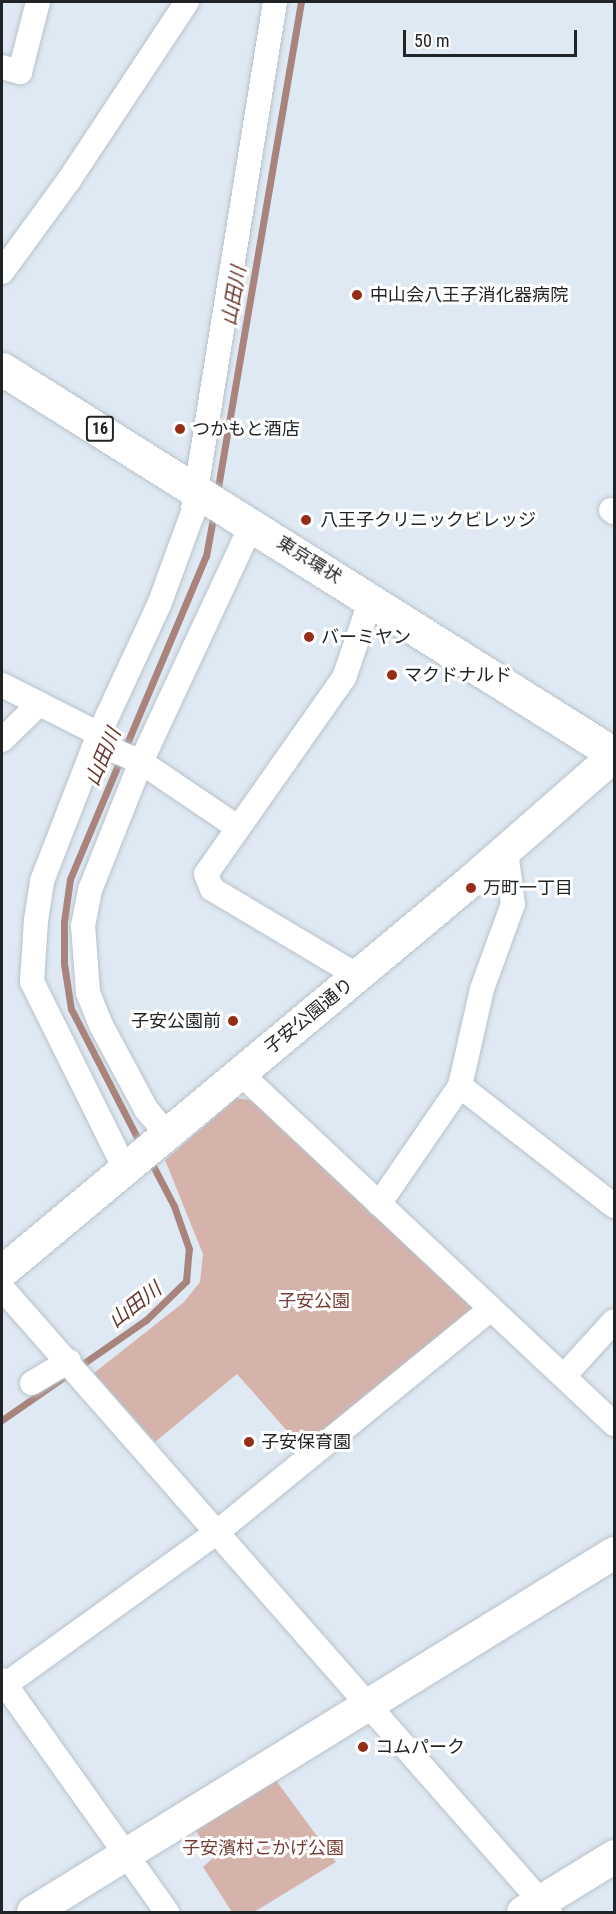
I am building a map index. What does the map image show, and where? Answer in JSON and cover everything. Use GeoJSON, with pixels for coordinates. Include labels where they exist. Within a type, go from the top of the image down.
{"type":"FeatureCollection","features":[{"type":"Feature","properties":{"kind":"main road","name":"東京環状"},"geometry":{"type":"LineString","coordinates":[[2,369],[222,505],[615,755]]}},
{"type":"Feature","properties":{"kind":"main road"},"geometry":{"type":"LineString","coordinates":[[538,1909],[615,1856]]}},
{"type":"Feature","properties":{"kind":"street"},"geometry":{"type":"LineString","coordinates":[[2,67],[20,72],[38,2]]}},
{"type":"Feature","properties":{"kind":"street"},"geometry":{"type":"LineString","coordinates":[[2,272],[69,180],[187,2]]}},
{"type":"Feature","properties":{"kind":"street"},"geometry":{"type":"LineString","coordinates":[[144,1151],[146,1109],[101,1025],[88,992],[83,954],[90,890],[138,760],[222,505],[275,2]]}},
{"type":"Feature","properties":{"kind":"street"},"geometry":{"type":"LineString","coordinates":[[144,1151],[33,982],[42,881],[159,605],[222,505]]}},
{"type":"Feature","properties":{"kind":"street"},"geometry":{"type":"LineString","coordinates":[[358,976],[212,889],[206,874],[344,678],[371,599]]}},
{"type":"Feature","properties":{"kind":"street"},"geometry":{"type":"LineString","coordinates":[[2,686],[39,704],[138,760],[237,827]]}},
{"type":"Feature","properties":{"kind":"street"},"geometry":{"type":"LineString","coordinates":[[2,740],[39,704]]}},
{"type":"Feature","properties":{"kind":"street","name":"子安公園通り"},"geometry":{"type":"LineString","coordinates":[[2,1272],[144,1151],[358,976],[615,755]]}},
{"type":"Feature","properties":{"kind":"street"},"geometry":{"type":"LineString","coordinates":[[379,1204],[460,1086],[482,989],[513,904],[506,851]]}},
{"type":"Feature","properties":{"kind":"street"},"geometry":{"type":"LineString","coordinates":[[240,1073],[489,1310],[615,1424]]}},
{"type":"Feature","properties":{"kind":"street"},"geometry":{"type":"LineString","coordinates":[[460,1086],[615,1206]]}},
{"type":"Feature","properties":{"kind":"street"},"geometry":{"type":"LineString","coordinates":[[2,1288],[69,1362],[538,1909]]}},
{"type":"Feature","properties":{"kind":"street"},"geometry":{"type":"LineString","coordinates":[[166,1912],[5,1694],[216,1533],[489,1310]]}},
{"type":"Feature","properties":{"kind":"street"},"geometry":{"type":"LineString","coordinates":[[564,1377],[615,1321]]}},
{"type":"Feature","properties":{"kind":"street"},"geometry":{"type":"LineString","coordinates":[[32,1383],[69,1362]]}},
{"type":"Feature","properties":{"kind":"street"},"geometry":{"type":"LineString","coordinates":[[33,1912],[615,1553]]}},
{"type":"Feature","properties":{"kind":"green space","name":"子安公園"},"geometry":{"type":"Polygon","coordinates":[[[237,1098],[255,1101],[475,1308],[303,1449],[237,1374],[155,1442],[94,1373],[184,1302],[200,1282],[203,1254],[165,1160],[237,1098]]]}},
{"type":"Feature","properties":{"kind":"green space","name":"子安濱村こかげ公園"},"geometry":{"type":"Polygon","coordinates":[[[275,1779],[336,1862],[254,1912],[232,1912],[203,1867],[213,1858],[195,1829],[275,1779]]]}},
{"type":"Feature","properties":{"kind":"waterway","name":"山田川"},"geometry":{"type":"LineString","coordinates":[[217,493],[301,2]]}},
{"type":"Feature","properties":{"kind":"waterway","name":"山田川"},"geometry":{"type":"LineString","coordinates":[[141,1145],[71,1009],[64,964],[64,922],[70,879],[206,556],[214,513]]}},
{"type":"Feature","properties":{"kind":"waterway","name":"山田川"},"geometry":{"type":"LineString","coordinates":[[2,1420],[146,1320],[186,1281],[189,1249],[174,1206],[150,1160]]}},
{"type":"Feature","properties":{"kind":"place","name":"中山会八王子消化器病院"},"geometry":{"type":"Point","coordinates":[357,295]}},
{"type":"Feature","properties":{"kind":"place","name":"つかもと酒店"},"geometry":{"type":"Point","coordinates":[180,429]}},
{"type":"Feature","properties":{"kind":"place","name":"八王子クリニックビレッジ"},"geometry":{"type":"Point","coordinates":[306,520]}},
{"type":"Feature","properties":{"kind":"place","name":"バーミヤン"},"geometry":{"type":"Point","coordinates":[309,637]}},
{"type":"Feature","properties":{"kind":"place","name":"マクドナルド"},"geometry":{"type":"Point","coordinates":[392,675]}},
{"type":"Feature","properties":{"kind":"place","name":"万町一丁目"},"geometry":{"type":"Point","coordinates":[471,888]}},
{"type":"Feature","properties":{"kind":"place","name":"子安公園前"},"geometry":{"type":"Point","coordinates":[233,1021]}},
{"type":"Feature","properties":{"kind":"place","name":"子安保育園"},"geometry":{"type":"Point","coordinates":[249,1442]}},
{"type":"Feature","properties":{"kind":"place","name":"コムパーク"},"geometry":{"type":"Point","coordinates":[363,1747]}}]}
